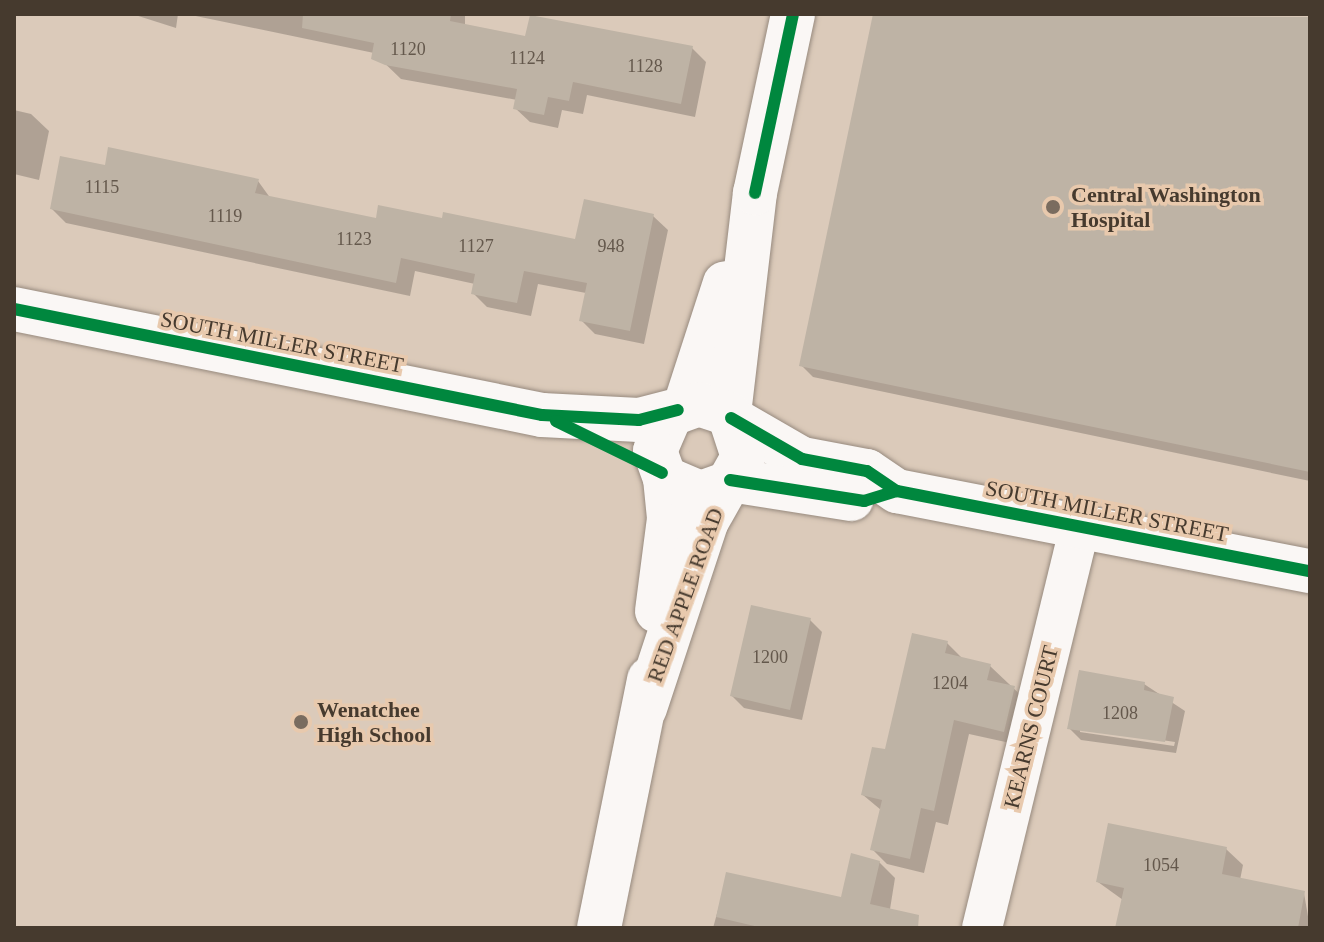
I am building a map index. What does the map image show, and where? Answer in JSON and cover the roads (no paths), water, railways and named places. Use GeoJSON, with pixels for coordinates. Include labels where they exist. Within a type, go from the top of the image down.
{"type":"FeatureCollection","features":[{"type":"Feature","properties":{"kind":"street"},"geometry":{"type":"LineString","coordinates":[[755,193],[681,408],[656,437],[664,475],[701,493],[729,482],[743,457],[730,416],[755,193],[793,14]]}},
{"type":"Feature","properties":{"kind":"street","name":"SOUTH MILLER STREET"},"geometry":{"type":"LineString","coordinates":[[14,309],[542,415],[639,420],[681,408]]}},
{"type":"Feature","properties":{"kind":"street"},"geometry":{"type":"LineString","coordinates":[[681,408],[730,416]]}},
{"type":"Feature","properties":{"kind":"street","name":"SOUTH MILLER STREET"},"geometry":{"type":"LineString","coordinates":[[542,415],[664,475]]}},
{"type":"Feature","properties":{"kind":"street","name":"SOUTH MILLER STREET"},"geometry":{"type":"LineString","coordinates":[[730,416],[802,459],[867,471],[897,491],[1310,571]]}},
{"type":"Feature","properties":{"kind":"street","name":"RED APPLE ROAD"},"geometry":{"type":"LineString","coordinates":[[599,928],[645,708],[669,518],[664,475]]}},
{"type":"Feature","properties":{"kind":"street","name":"SOUTH MILLER STREET"},"geometry":{"type":"LineString","coordinates":[[729,482],[864,501],[897,491]]}},
{"type":"Feature","properties":{"kind":"street","name":"RED APPLE ROAD"},"geometry":{"type":"LineString","coordinates":[[645,708],[707,521],[729,482]]}},
{"type":"Feature","properties":{"kind":"street","name":"KEARNS COURT"},"geometry":{"type":"LineString","coordinates":[[982,928],[1080,525]]}},
{"type":"Feature","properties":{"kind":"place","name":"Central Washington Hospital"},"geometry":{"type":"Point","coordinates":[1053,207]}},
{"type":"Feature","properties":{"kind":"place","name":"Wenatchee High School"},"geometry":{"type":"Point","coordinates":[301,722]}}]}
